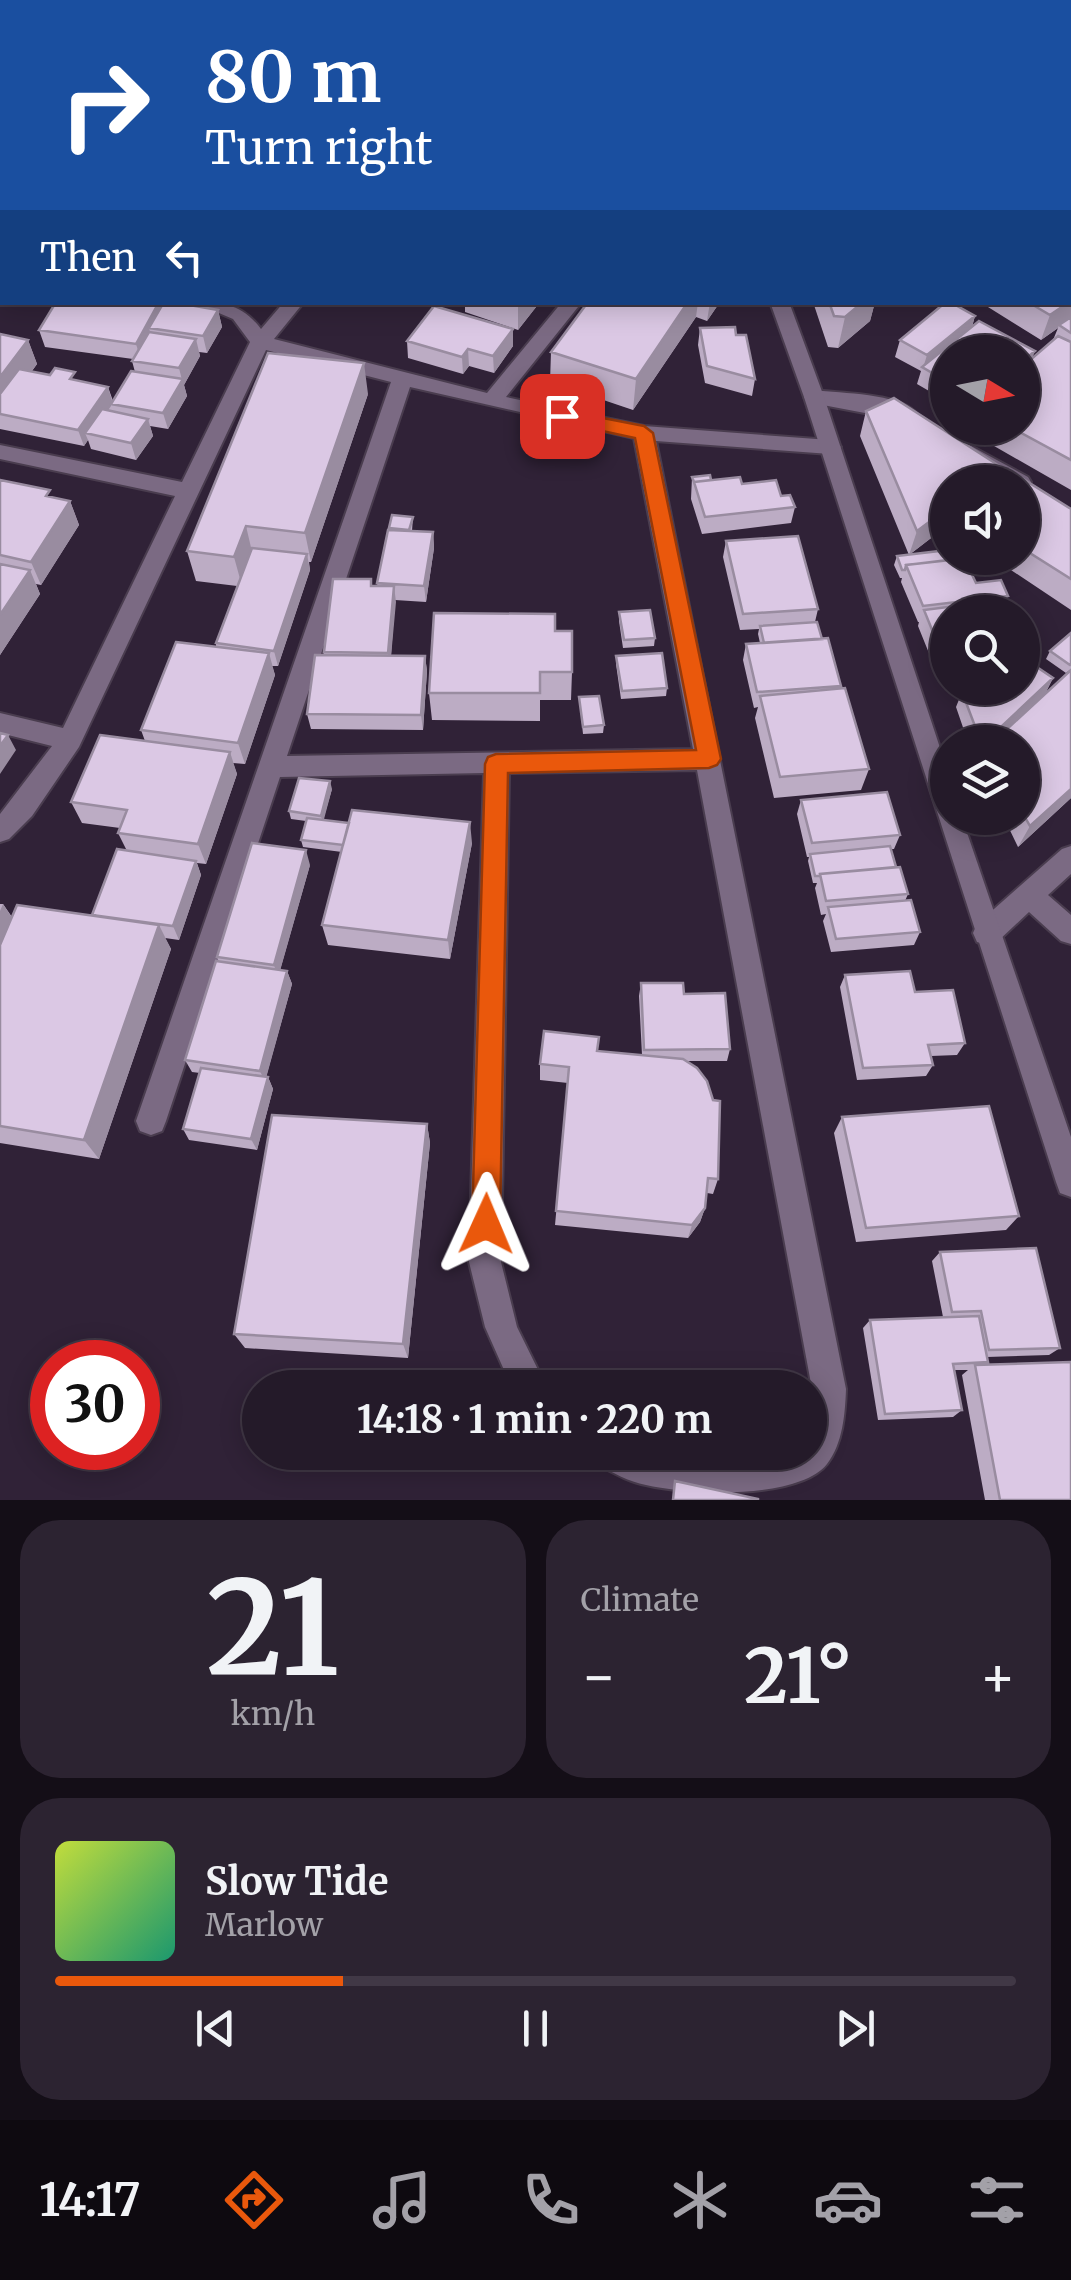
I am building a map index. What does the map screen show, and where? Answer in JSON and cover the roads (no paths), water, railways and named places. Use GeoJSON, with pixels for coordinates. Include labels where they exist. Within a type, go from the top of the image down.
{"type":"FeatureCollection","features":[{"type":"Feature","properties":{"kind":"street"},"geometry":{"type":"LineString","coordinates":[[211,305],[240,315],[260,342],[492,402],[644,433],[830,447]]}},
{"type":"Feature","properties":{"kind":"street"},"geometry":{"type":"LineString","coordinates":[[0,832],[23,808],[70,740],[191,492],[226,408],[260,342],[292,305]]}},
{"type":"Feature","properties":{"kind":"street"},"geometry":{"type":"LineString","coordinates":[[492,402],[571,305]]}},
{"type":"Feature","properties":{"kind":"street"},"geometry":{"type":"LineString","coordinates":[[779,305],[814,398],[930,759]]}},
{"type":"Feature","properties":{"kind":"street"},"geometry":{"type":"LineString","coordinates":[[151,1120],[402,379]]}},
{"type":"Feature","properties":{"kind":"street"},"geometry":{"type":"LineString","coordinates":[[814,398],[890,408],[925,424]]}},
{"type":"Feature","properties":{"kind":"street"},"geometry":{"type":"LineString","coordinates":[[644,433],[825,1370]]}},
{"type":"Feature","properties":{"kind":"street"},"geometry":{"type":"LineString","coordinates":[[958,445],[991,465]]}},
{"type":"Feature","properties":{"kind":"street"},"geometry":{"type":"LineString","coordinates":[[0,452],[191,492]]}},
{"type":"Feature","properties":{"kind":"street"},"geometry":{"type":"LineString","coordinates":[[0,722],[70,740]]}},
{"type":"Feature","properties":{"kind":"street"},"geometry":{"type":"LineString","coordinates":[[272,767],[709,759]]}},
{"type":"Feature","properties":{"kind":"street"},"geometry":{"type":"LineString","coordinates":[[496,764],[485,1262],[492,1308],[520,1370]]}},
{"type":"Feature","properties":{"kind":"street"},"geometry":{"type":"LineString","coordinates":[[955,835],[1071,1182]]}},
{"type":"Feature","properties":{"kind":"street"},"geometry":{"type":"LineString","coordinates":[[987,933],[1071,857]]}},
{"type":"Feature","properties":{"kind":"street"},"geometry":{"type":"LineString","coordinates":[[1029,895],[1071,932]]}},
{"type":"Feature","properties":{"kind":"street"},"geometry":{"type":"LineString","coordinates":[[827,1379],[827,1422]]}},
{"type":"Feature","properties":{"kind":"street"},"geometry":{"type":"LineString","coordinates":[[658,1470],[791,1470]]}}]}
